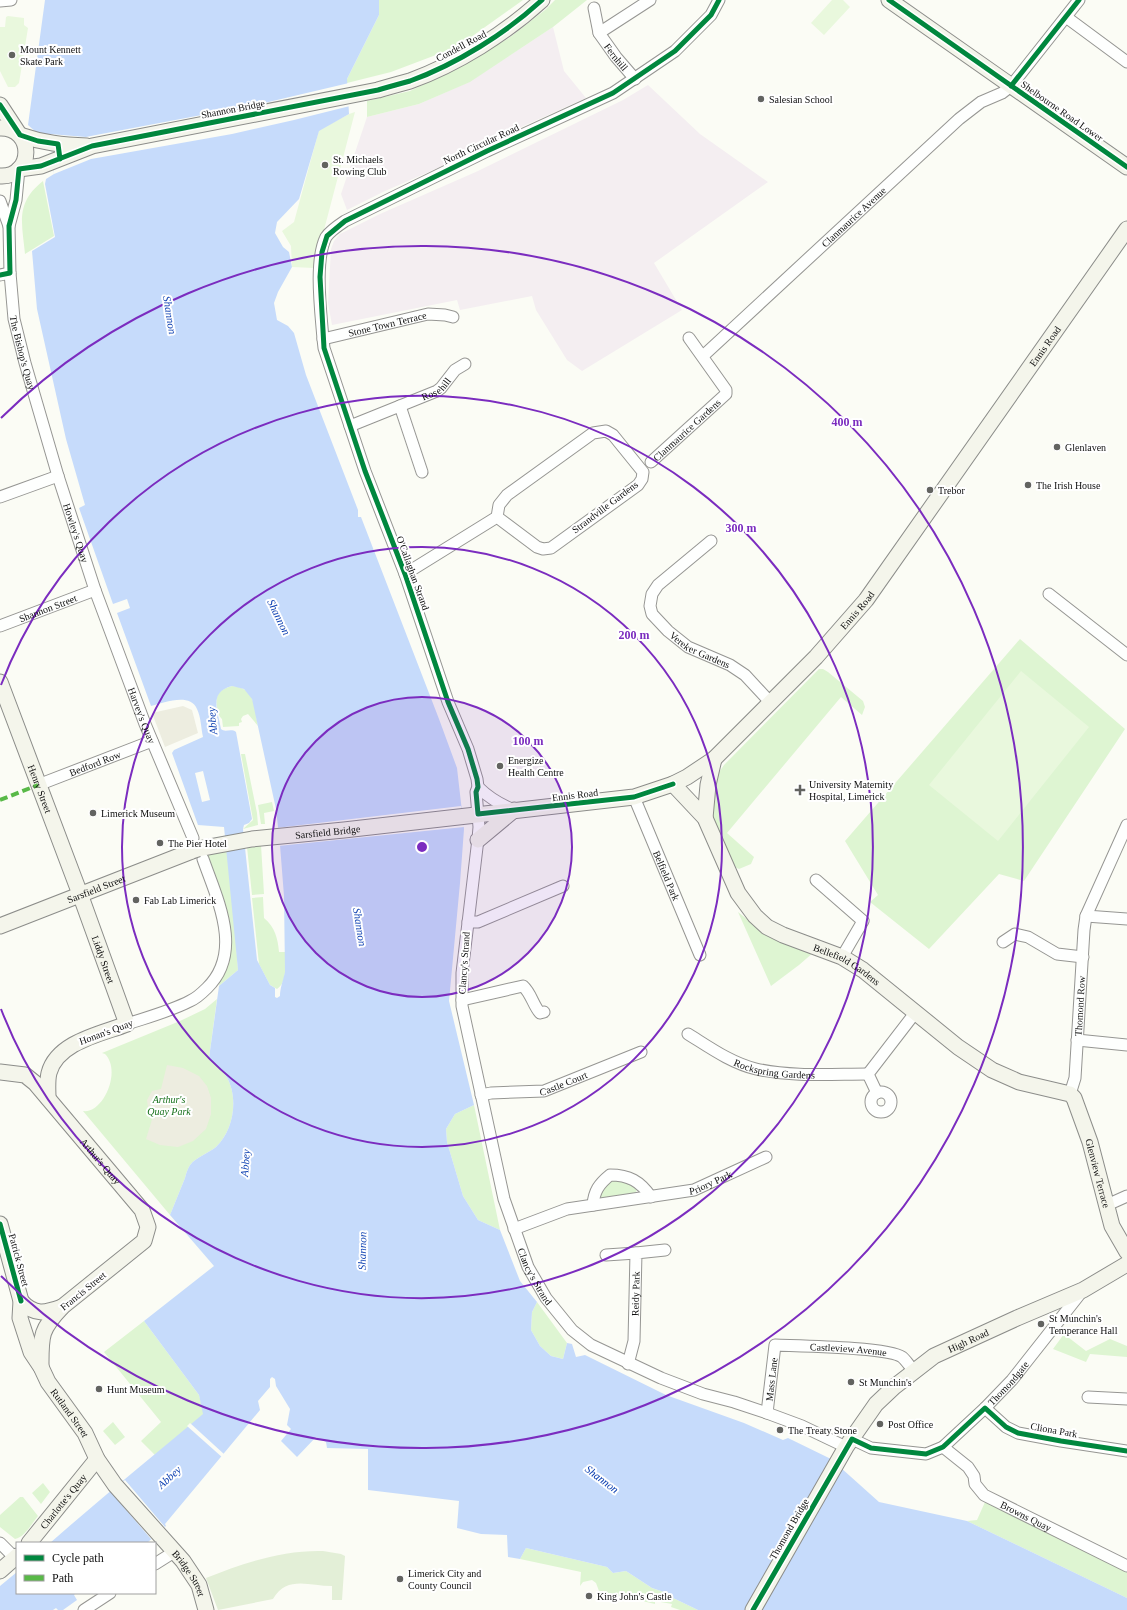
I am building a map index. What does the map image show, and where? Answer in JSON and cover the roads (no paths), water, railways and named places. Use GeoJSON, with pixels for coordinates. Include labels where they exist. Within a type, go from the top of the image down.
{"type":"FeatureCollection","features":[{"type":"Feature","properties":{"kind":"main road","name":"Condell Road"},"geometry":{"type":"LineString","coordinates":[[378,90],[410,80],[466,54],[496,37],[530,12],[542,0]]}},
{"type":"Feature","properties":{"kind":"main road","name":"Shelbourne Road Lower"},"geometry":{"type":"LineString","coordinates":[[889,0],[1127,167]]}},
{"type":"Feature","properties":{"kind":"main road","name":"Shannon Bridge"},"geometry":{"type":"LineString","coordinates":[[92,146],[378,90]]}},
{"type":"Feature","properties":{"kind":"main road"},"geometry":{"type":"LineString","coordinates":[[0,105],[24,142],[26,150],[24,162],[19,169]]}},
{"type":"Feature","properties":{"kind":"main road"},"geometry":{"type":"LineString","coordinates":[[0,128],[13,130],[20,135],[38,142],[92,146]]}},
{"type":"Feature","properties":{"kind":"main road"},"geometry":{"type":"LineString","coordinates":[[0,176],[9,175],[19,169],[41,166],[92,146]]}},
{"type":"Feature","properties":{"kind":"main road","name":"Ennis Road"},"geometry":{"type":"LineString","coordinates":[[471,815],[634,797],[673,784],[687,777],[714,758],[816,657],[866,600],[1127,229]]}},
{"type":"Feature","properties":{"kind":"main road","name":"Henry Street"},"geometry":{"type":"LineString","coordinates":[[0,682],[80,894]]}},
{"type":"Feature","properties":{"kind":"main road"},"geometry":{"type":"LineString","coordinates":[[705,818],[708,785],[714,758]]}},
{"type":"Feature","properties":{"kind":"main road","name":"Bellefield Gardens"},"geometry":{"type":"LineString","coordinates":[[673,784],[705,818],[738,893],[755,916],[767,927],[783,935],[842,957],[863,970],[958,1047],[992,1070],[1019,1082],[1070,1094]]}},
{"type":"Feature","properties":{"kind":"main road"},"geometry":{"type":"LineString","coordinates":[[478,840],[514,810]]}},
{"type":"Feature","properties":{"kind":"main road","name":"Sarsfield Bridge"},"geometry":{"type":"LineString","coordinates":[[196,850],[210,846],[252,839],[471,815]]}},
{"type":"Feature","properties":{"kind":"main road","name":"Sarsfield Street"},"geometry":{"type":"LineString","coordinates":[[0,926],[196,850]]}},
{"type":"Feature","properties":{"kind":"main road","name":"Liddy Street"},"geometry":{"type":"LineString","coordinates":[[80,894],[127,1024]]}},
{"type":"Feature","properties":{"kind":"main road","name":"Honan's Quay"},"geometry":{"type":"LineString","coordinates":[[48,1098],[49,1074],[52,1066],[61,1053],[70,1045],[127,1024]]}},
{"type":"Feature","properties":{"kind":"main road"},"geometry":{"type":"LineString","coordinates":[[0,1072],[25,1075],[35,1083],[48,1098]]}},
{"type":"Feature","properties":{"kind":"main road","name":"Glenview Terrace"},"geometry":{"type":"LineString","coordinates":[[1070,1094],[1074,1098],[1090,1142],[1112,1226],[1127,1252]]}},
{"type":"Feature","properties":{"kind":"main road","name":"Arthur's Quay"},"geometry":{"type":"LineString","coordinates":[[48,1098],[142,1210],[148,1227]]}},
{"type":"Feature","properties":{"kind":"main road","name":"Patrick Street"},"geometry":{"type":"LineString","coordinates":[[0,1224],[21,1301],[20,1318],[31,1352],[41,1367]]}},
{"type":"Feature","properties":{"kind":"main road","name":"Francis Street"},"geometry":{"type":"LineString","coordinates":[[41,1367],[41,1343],[43,1332],[52,1317],[62,1307],[144,1241],[148,1227]]}},
{"type":"Feature","properties":{"kind":"main road","name":"High Road"},"geometry":{"type":"LineString","coordinates":[[847,1448],[876,1404],[934,1356],[1017,1318],[1063,1306],[1083,1290],[1127,1264]]}},
{"type":"Feature","properties":{"kind":"main road","name":"Patrick Street"},"geometry":{"type":"LineString","coordinates":[[21,1301],[28,1308],[36,1312],[48,1312],[62,1307]]}},
{"type":"Feature","properties":{"kind":"main road","name":"Rutland Street"},"geometry":{"type":"LineString","coordinates":[[41,1367],[48,1382],[85,1433],[97,1459]]}},
{"type":"Feature","properties":{"kind":"main road","name":"Thomond Bridge"},"geometry":{"type":"LineString","coordinates":[[753,1610],[847,1448]]}},
{"type":"Feature","properties":{"kind":"main road","name":"Bridge Street"},"geometry":{"type":"LineString","coordinates":[[97,1459],[115,1485],[170,1546],[199,1585],[206,1610]]}},
{"type":"Feature","properties":{"kind":"main road","name":"Charlotte's Quay"},"geometry":{"type":"LineString","coordinates":[[30,1542],[97,1459]]}},
{"type":"Feature","properties":{"kind":"main road"},"geometry":{"type":"LineString","coordinates":[[0,1571],[16,1557]]}},
{"type":"Feature","properties":{"kind":"street"},"geometry":{"type":"LineString","coordinates":[[0,1],[11,0]]}},
{"type":"Feature","properties":{"kind":"street","name":"Fernhill"},"geometry":{"type":"LineString","coordinates":[[599,33],[650,0]]}},
{"type":"Feature","properties":{"kind":"street","name":"North Circular Road"},"geometry":{"type":"LineString","coordinates":[[323,339],[320,277],[322,252],[327,236],[345,221],[468,160],[613,93],[675,51],[711,15],[719,0]]}},
{"type":"Feature","properties":{"kind":"street"},"geometry":{"type":"LineString","coordinates":[[1010,86],[1079,0]]}},
{"type":"Feature","properties":{"kind":"street","name":"Fernhill"},"geometry":{"type":"LineString","coordinates":[[594,8],[599,33],[616,57],[635,79]]}},
{"type":"Feature","properties":{"kind":"street"},"geometry":{"type":"LineString","coordinates":[[1066,17],[1127,62]]}},
{"type":"Feature","properties":{"kind":"street","name":"Clanmaurice Avenue"},"geometry":{"type":"LineString","coordinates":[[703,356],[959,119],[981,102],[1002,93],[1010,86]]}},
{"type":"Feature","properties":{"kind":"street","name":"The Bishop's Quay"},"geometry":{"type":"LineString","coordinates":[[19,169],[16,200],[9,226],[5,274],[25,363],[58,476]]}},
{"type":"Feature","properties":{"kind":"street","name":"The Bishop's Quay"},"geometry":{"type":"LineString","coordinates":[[0,201],[9,226]]}},
{"type":"Feature","properties":{"kind":"street","name":"Stone Town Terrace"},"geometry":{"type":"LineString","coordinates":[[323,339],[428,314],[452,317]]}},
{"type":"Feature","properties":{"kind":"street","name":"Clanmaurice Gardens"},"geometry":{"type":"LineString","coordinates":[[651,462],[726,394],[726,390],[689,338]]}},
{"type":"Feature","properties":{"kind":"street","name":"O'Callaghan Strand"},"geometry":{"type":"LineString","coordinates":[[323,339],[324,348],[350,426],[405,574],[448,702],[468,749],[478,787],[471,815]]}},
{"type":"Feature","properties":{"kind":"street","name":"Rosehill"},"geometry":{"type":"LineString","coordinates":[[350,426],[441,388],[450,374],[465,364]]}},
{"type":"Feature","properties":{"kind":"street"},"geometry":{"type":"LineString","coordinates":[[400,406],[422,472]]}},
{"type":"Feature","properties":{"kind":"street","name":"Strandville Gardens"},"geometry":{"type":"LineString","coordinates":[[606,431],[613,435],[643,472],[642,479],[638,485],[551,548],[543,549],[537,547],[497,517],[499,506],[507,495],[593,433],[606,431]]}},
{"type":"Feature","properties":{"kind":"street"},"geometry":{"type":"LineString","coordinates":[[0,497],[58,476]]}},
{"type":"Feature","properties":{"kind":"street","name":"Howley's Quay"},"geometry":{"type":"LineString","coordinates":[[58,476],[95,590]]}},
{"type":"Feature","properties":{"kind":"street"},"geometry":{"type":"LineString","coordinates":[[405,574],[497,517]]}},
{"type":"Feature","properties":{"kind":"street","name":"Vereker Gardens"},"geometry":{"type":"LineString","coordinates":[[711,541],[658,585],[652,594],[650,606],[652,614],[668,631],[688,647],[730,664],[745,675],[770,702]]}},
{"type":"Feature","properties":{"kind":"street","name":"Shannon Street"},"geometry":{"type":"LineString","coordinates":[[0,626],[95,590]]}},
{"type":"Feature","properties":{"kind":"street","name":"Harvey's Quay"},"geometry":{"type":"LineString","coordinates":[[95,590],[152,742],[223,917],[226,932],[226,948]]}},
{"type":"Feature","properties":{"kind":"street"},"geometry":{"type":"LineString","coordinates":[[1049,594],[1127,655]]}},
{"type":"Feature","properties":{"kind":"street","name":"Bedford Row"},"geometry":{"type":"LineString","coordinates":[[38,785],[152,742]]}},
{"type":"Feature","properties":{"kind":"street"},"geometry":{"type":"LineString","coordinates":[[478,787],[490,798],[501,805],[514,810]]}},
{"type":"Feature","properties":{"kind":"street","name":"Belfield Park"},"geometry":{"type":"LineString","coordinates":[[634,797],[700,955]]}},
{"type":"Feature","properties":{"kind":"street","name":"Clancy's Strand"},"geometry":{"type":"LineString","coordinates":[[471,815],[478,840],[462,973],[462,1000],[471,1051],[504,1199],[528,1267],[546,1298],[572,1330],[591,1345],[628,1364],[691,1390],[767,1413],[802,1426],[847,1448]]}},
{"type":"Feature","properties":{"kind":"street","name":"Thomond Row"},"geometry":{"type":"LineString","coordinates":[[1070,1094],[1075,1078],[1086,916],[1127,825]]}},
{"type":"Feature","properties":{"kind":"street"},"geometry":{"type":"LineString","coordinates":[[816,880],[863,921],[842,957]]}},
{"type":"Feature","properties":{"kind":"street","name":"Clancy's Strand"},"geometry":{"type":"LineString","coordinates":[[468,922],[478,922],[563,886]]}},
{"type":"Feature","properties":{"kind":"street"},"geometry":{"type":"LineString","coordinates":[[1086,916],[1127,919]]}},
{"type":"Feature","properties":{"kind":"street"},"geometry":{"type":"LineString","coordinates":[[1003,942],[1015,934],[1028,937],[1057,954],[1083,957]]}},
{"type":"Feature","properties":{"kind":"street","name":"Honan's Quay"},"geometry":{"type":"LineString","coordinates":[[127,1024],[177,1007],[198,996],[216,977],[226,948]]}},
{"type":"Feature","properties":{"kind":"street"},"geometry":{"type":"LineString","coordinates":[[462,1000],[526,985],[526,989],[534,1007],[540,1013],[544,1012]]}},
{"type":"Feature","properties":{"kind":"street"},"geometry":{"type":"LineString","coordinates":[[877,1093],[868,1074],[915,1013]]}},
{"type":"Feature","properties":{"kind":"street","name":"Rockspring Gardens"},"geometry":{"type":"LineString","coordinates":[[688,1034],[727,1058],[755,1069],[789,1073],[868,1074]]}},
{"type":"Feature","properties":{"kind":"street"},"geometry":{"type":"LineString","coordinates":[[1077,1040],[1127,1045]]}},
{"type":"Feature","properties":{"kind":"street","name":"Castle Court"},"geometry":{"type":"LineString","coordinates":[[481,1095],[491,1093],[544,1091],[641,1052]]}},
{"type":"Feature","properties":{"kind":"street","name":"Priory Park"},"geometry":{"type":"LineString","coordinates":[[514,1229],[567,1209],[694,1190],[766,1157]]}},
{"type":"Feature","properties":{"kind":"street"},"geometry":{"type":"LineString","coordinates":[[593,1206],[594,1195],[600,1183],[610,1175],[625,1175],[644,1187],[651,1197]]}},
{"type":"Feature","properties":{"kind":"street"},"geometry":{"type":"LineString","coordinates":[[1107,1206],[1127,1196]]}},
{"type":"Feature","properties":{"kind":"street"},"geometry":{"type":"LineString","coordinates":[[606,1255],[665,1250]]}},
{"type":"Feature","properties":{"kind":"street","name":"Reidy Park"},"geometry":{"type":"LineString","coordinates":[[628,1364],[634,1341],[636,1252]]}},
{"type":"Feature","properties":{"kind":"street","name":"Thomondgate"},"geometry":{"type":"LineString","coordinates":[[847,1448],[871,1448],[926,1454],[943,1447],[985,1408],[1012,1380],[1063,1306]]}},
{"type":"Feature","properties":{"kind":"street","name":"Castleview Avenue"},"geometry":{"type":"LineString","coordinates":[[775,1345],[890,1353],[902,1357],[914,1371]]}},
{"type":"Feature","properties":{"kind":"street","name":"Mass Lane"},"geometry":{"type":"LineString","coordinates":[[767,1413],[775,1345]]}},
{"type":"Feature","properties":{"kind":"street"},"geometry":{"type":"LineString","coordinates":[[1088,1396],[1127,1400]]}},
{"type":"Feature","properties":{"kind":"street","name":"Cliona Park"},"geometry":{"type":"LineString","coordinates":[[985,1408],[1006,1427],[1018,1433],[1061,1442],[1127,1451]]}},
{"type":"Feature","properties":{"kind":"street","name":"Browns Quay"},"geometry":{"type":"LineString","coordinates":[[943,1447],[968,1467],[974,1476],[975,1484],[984,1495],[1127,1566]]}},
{"type":"Feature","properties":{"kind":"street"},"geometry":{"type":"LineString","coordinates":[[0,1543],[16,1557]]}},
{"type":"Feature","properties":{"kind":"street"},"geometry":{"type":"LineString","coordinates":[[156,1563],[170,1546]]}},
{"type":"Feature","properties":{"kind":"street"},"geometry":{"type":"LineString","coordinates":[[86,1610],[109,1594]]}},
{"type":"Feature","properties":{"kind":"water"},"geometry":{"type":"Polygon","coordinates":[[[45,0],[379,0],[379,15],[347,79],[349,114],[319,131],[299,199],[277,222],[275,233],[283,247],[289,252],[292,267],[278,292],[274,303],[277,320],[288,326],[294,333],[306,375],[358,510],[358,517],[361,517],[457,768],[464,829],[449,1001],[474,1105],[455,1114],[446,1129],[447,1142],[463,1196],[478,1220],[500,1230],[520,1281],[537,1302],[532,1312],[531,1330],[540,1346],[551,1356],[563,1359],[567,1343],[572,1344],[576,1357],[585,1355],[666,1395],[744,1423],[783,1440],[788,1438],[831,1459],[879,1502],[967,1521],[1127,1598],[1127,1610],[698,1610],[664,1592],[652,1588],[626,1571],[613,1573],[607,1567],[526,1548],[520,1559],[508,1557],[507,1535],[481,1534],[457,1528],[459,1501],[368,1490],[368,1449],[327,1448],[326,1442],[316,1437],[297,1457],[281,1441],[291,1429],[287,1425],[290,1409],[276,1386],[275,1379],[272,1377],[270,1379],[270,1387],[258,1401],[260,1410],[165,1524],[166,1526],[148,1542],[51,1542],[203,1414],[199,1395],[144,1321],[214,1266],[170,1215],[190,1165],[195,1160],[216,1147],[227,1132],[231,1123],[233,1103],[230,1084],[224,1073],[209,1058],[219,986],[238,970],[224,827],[198,825],[172,753],[174,750],[203,737],[197,709],[194,704],[183,700],[169,701],[151,706],[117,613],[130,608],[127,599],[113,604],[79,508],[85,505],[66,439],[37,309],[32,251],[55,237],[45,184],[46,179],[54,174],[50,135],[37,133],[28,125],[45,0]],[[232,686],[220,693],[217,697],[216,703],[221,729],[224,731],[232,730],[236,732],[252,819],[249,823],[244,825],[243,829],[257,960],[270,985],[275,988],[275,997],[277,998],[280,996],[285,972],[284,896],[280,845],[276,809],[252,699],[244,689],[232,686]]]}},
{"type":"Feature","properties":{"kind":"water"},"geometry":{"type":"Polygon","coordinates":[[[16,1573],[16,1594],[75,1594],[74,1595],[77,1600],[63,1610],[58,1610],[56,1608],[53,1610],[0,1610],[0,1586],[16,1573]]]}},
{"type":"Feature","properties":{"kind":"place","name":"Mount Kennett Skate Park"},"geometry":{"type":"Point","coordinates":[12,55]}},
{"type":"Feature","properties":{"kind":"place","name":"Salesian School"},"geometry":{"type":"Point","coordinates":[761,99]}},
{"type":"Feature","properties":{"kind":"place","name":"St. Michaels Rowing Club"},"geometry":{"type":"Point","coordinates":[325,165]}},
{"type":"Feature","properties":{"kind":"place","name":"Glenlaven"},"geometry":{"type":"Point","coordinates":[1057,447]}},
{"type":"Feature","properties":{"kind":"place","name":"The Irish House"},"geometry":{"type":"Point","coordinates":[1028,485]}},
{"type":"Feature","properties":{"kind":"place","name":"Trebor"},"geometry":{"type":"Point","coordinates":[930,490]}},
{"type":"Feature","properties":{"kind":"place","name":"Energize Health Centre"},"geometry":{"type":"Point","coordinates":[500,766]}},
{"type":"Feature","properties":{"kind":"place","name":"University Maternity Hospital, Limerick"},"geometry":{"type":"Point","coordinates":[800,790]}},
{"type":"Feature","properties":{"kind":"place","name":"Limerick Museum"},"geometry":{"type":"Point","coordinates":[93,813]}},
{"type":"Feature","properties":{"kind":"place","name":"The Pier Hotel"},"geometry":{"type":"Point","coordinates":[160,843]}},
{"type":"Feature","properties":{"kind":"place","name":"Fab Lab Limerick"},"geometry":{"type":"Point","coordinates":[136,900]}},
{"type":"Feature","properties":{"kind":"place","name":"St Munchin's Temperance Hall"},"geometry":{"type":"Point","coordinates":[1041,1324]}},
{"type":"Feature","properties":{"kind":"place","name":"St Munchin's"},"geometry":{"type":"Point","coordinates":[851,1382]}},
{"type":"Feature","properties":{"kind":"place","name":"Hunt Museum"},"geometry":{"type":"Point","coordinates":[99,1389]}},
{"type":"Feature","properties":{"kind":"place","name":"Post Office"},"geometry":{"type":"Point","coordinates":[880,1424]}},
{"type":"Feature","properties":{"kind":"place","name":"The Treaty Stone"},"geometry":{"type":"Point","coordinates":[780,1430]}},
{"type":"Feature","properties":{"kind":"place","name":"Limerick City and County Council"},"geometry":{"type":"Point","coordinates":[400,1579]}},
{"type":"Feature","properties":{"kind":"place","name":"King John's Castle"},"geometry":{"type":"Point","coordinates":[589,1596]}},
{"type":"Feature","properties":{"kind":"water label","name":"Shannon"},"geometry":{"type":"Point","coordinates":[170,315]}},
{"type":"Feature","properties":{"kind":"water label","name":"Shannon"},"geometry":{"type":"Point","coordinates":[279,617]}},
{"type":"Feature","properties":{"kind":"water label","name":"Abbey"},"geometry":{"type":"Point","coordinates":[212,721]}},
{"type":"Feature","properties":{"kind":"water label","name":"Shannon"},"geometry":{"type":"Point","coordinates":[360,927]}},
{"type":"Feature","properties":{"kind":"water label","name":"Abbey"},"geometry":{"type":"Point","coordinates":[245,1163]}},
{"type":"Feature","properties":{"kind":"water label","name":"Shannon"},"geometry":{"type":"Point","coordinates":[362,1251]}},
{"type":"Feature","properties":{"kind":"water label","name":"Abbey"},"geometry":{"type":"Point","coordinates":[169,1477]}},
{"type":"Feature","properties":{"kind":"water label","name":"Shannon"},"geometry":{"type":"Point","coordinates":[602,1479]}},
{"type":"Feature","properties":{"kind":"park label","name":"Arthur's Quay Park"},"geometry":{"type":"Point","coordinates":[169,1104]}}]}
